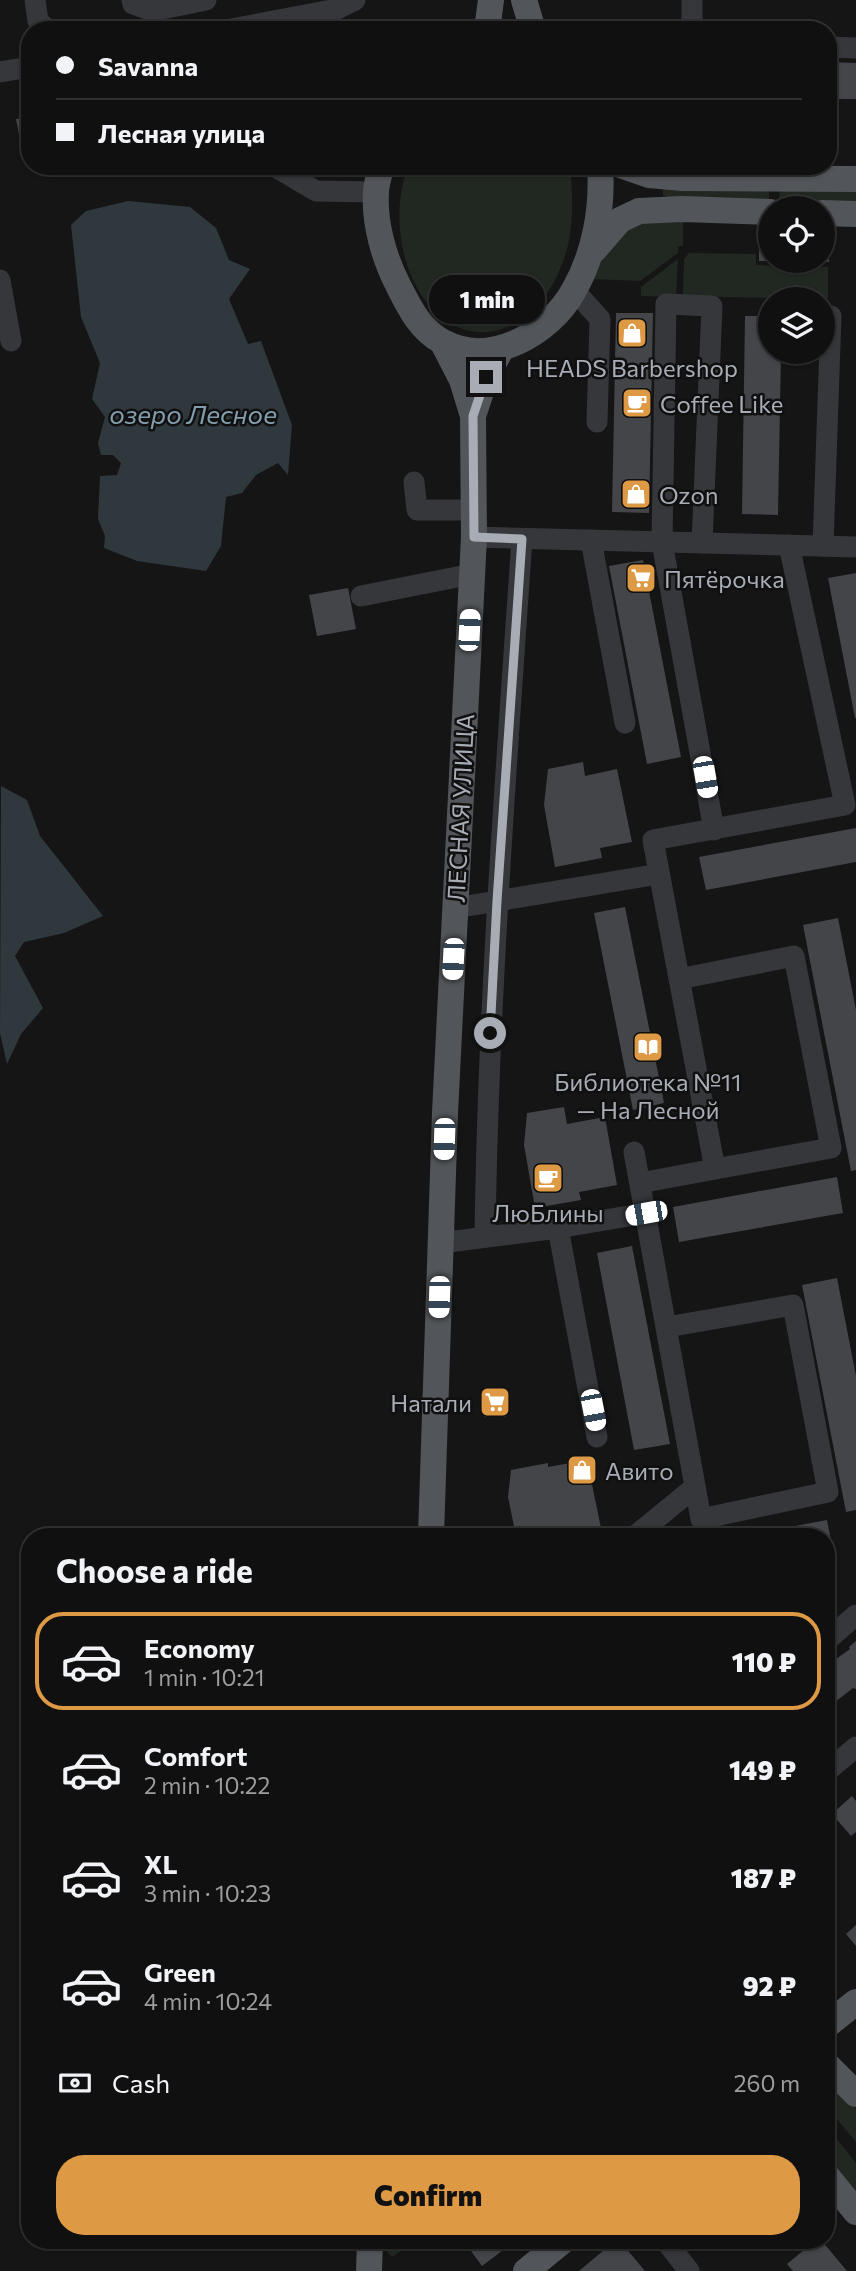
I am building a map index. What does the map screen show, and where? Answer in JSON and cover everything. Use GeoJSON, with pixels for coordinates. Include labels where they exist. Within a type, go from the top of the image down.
{"type":"FeatureCollection","features":[{"type":"Feature","properties":{"kind":"main road"},"geometry":{"type":"LineString","coordinates":[[488,21],[491,0]]}},
{"type":"Feature","properties":{"kind":"main road"},"geometry":{"type":"LineString","coordinates":[[524,0],[530,21]]}},
{"type":"Feature","properties":{"kind":"main road"},"geometry":{"type":"LineString","coordinates":[[379,179],[383,247],[390,271],[413,315],[443,342],[472,351],[502,348],[537,330],[565,304],[587,260],[598,219],[600,175]]}},
{"type":"Feature","properties":{"kind":"main road"},"geometry":{"type":"LineString","coordinates":[[649,175],[683,178],[856,179]]}},
{"type":"Feature","properties":{"kind":"main road"},"geometry":{"type":"LineString","coordinates":[[587,260],[620,220],[639,211],[682,209],[758,212]]}},
{"type":"Feature","properties":{"kind":"main road"},"geometry":{"type":"LineString","coordinates":[[835,214],[856,214]]}},
{"type":"Feature","properties":{"kind":"main road","name":"ЛЕСНАЯ УЛИЦА"},"geometry":{"type":"LineString","coordinates":[[431,1528],[440,1243],[474,537],[473,416],[462,380],[443,342]]}},
{"type":"Feature","properties":{"kind":"main road","name":"ЛЕСНАЯ УЛИЦА"},"geometry":{"type":"LineString","coordinates":[[473,416],[486,377],[502,348]]}},
{"type":"Feature","properties":{"kind":"main road"},"geometry":{"type":"LineString","coordinates":[[835,2018],[856,2001]]}},
{"type":"Feature","properties":{"kind":"main road"},"geometry":{"type":"LineString","coordinates":[[835,2073],[856,2094]]}},
{"type":"Feature","properties":{"kind":"main road"},"geometry":{"type":"LineString","coordinates":[[835,2186],[856,2212]]}},
{"type":"Feature","properties":{"kind":"main road"},"geometry":{"type":"LineString","coordinates":[[369,2271],[370,2249]]}},
{"type":"Feature","properties":{"kind":"main road"},"geometry":{"type":"LineString","coordinates":[[526,2271],[553,2249]]}},
{"type":"Feature","properties":{"kind":"street"},"geometry":{"type":"LineString","coordinates":[[34,0],[38,21]]}},
{"type":"Feature","properties":{"kind":"street"},"geometry":{"type":"LineString","coordinates":[[132,0],[133,4],[152,11],[206,0]]}},
{"type":"Feature","properties":{"kind":"street"},"geometry":{"type":"LineString","coordinates":[[274,21],[337,9],[355,0]]}},
{"type":"Feature","properties":{"kind":"street"},"geometry":{"type":"LineString","coordinates":[[692,0],[692,21]]}},
{"type":"Feature","properties":{"kind":"street"},"geometry":{"type":"LineString","coordinates":[[837,47],[856,48]]}},
{"type":"Feature","properties":{"kind":"street"},"geometry":{"type":"LineString","coordinates":[[0,72],[21,68]]}},
{"type":"Feature","properties":{"kind":"street"},"geometry":{"type":"LineString","coordinates":[[289,175],[316,191],[379,179]]}},
{"type":"Feature","properties":{"kind":"street"},"geometry":{"type":"LineString","coordinates":[[0,279],[11,341]]}},
{"type":"Feature","properties":{"kind":"street"},"geometry":{"type":"LineString","coordinates":[[574,290],[600,319],[597,422]]}},
{"type":"Feature","properties":{"kind":"street"},"geometry":{"type":"LineString","coordinates":[[702,543],[712,306],[666,304],[662,542],[714,830]]}},
{"type":"Feature","properties":{"kind":"street"},"geometry":{"type":"LineString","coordinates":[[824,546],[830,364]]}},
{"type":"Feature","properties":{"kind":"street"},"geometry":{"type":"LineString","coordinates":[[414,482],[417,510],[474,510]]}},
{"type":"Feature","properties":{"kind":"street"},"geometry":{"type":"LineString","coordinates":[[474,537],[856,547]]}},
{"type":"Feature","properties":{"kind":"street"},"geometry":{"type":"LineString","coordinates":[[485,1237],[487,1113],[497,901],[522,539]]}},
{"type":"Feature","properties":{"kind":"street"},"geometry":{"type":"LineString","coordinates":[[591,540],[625,723]]}},
{"type":"Feature","properties":{"kind":"street"},"geometry":{"type":"LineString","coordinates":[[715,1169],[653,840],[845,805],[789,545]]}},
{"type":"Feature","properties":{"kind":"street"},"geometry":{"type":"LineString","coordinates":[[361,596],[472,574]]}},
{"type":"Feature","properties":{"kind":"street"},"geometry":{"type":"LineString","coordinates":[[455,908],[659,874]]}},
{"type":"Feature","properties":{"kind":"street"},"geometry":{"type":"LineString","coordinates":[[640,1183],[831,1148],[794,957],[679,979]]}},
{"type":"Feature","properties":{"kind":"street"},"geometry":{"type":"LineString","coordinates":[[634,1152],[701,1519],[828,1492],[793,1305],[667,1327]]}},
{"type":"Feature","properties":{"kind":"street"},"geometry":{"type":"LineString","coordinates":[[440,1243],[558,1228],[646,1213]]}},
{"type":"Feature","properties":{"kind":"street"},"geometry":{"type":"LineString","coordinates":[[558,1228],[597,1437]]}},
{"type":"Feature","properties":{"kind":"street"},"geometry":{"type":"LineString","coordinates":[[645,1528],[695,1488]]}},
{"type":"Feature","properties":{"kind":"street"},"geometry":{"type":"LineString","coordinates":[[835,1633],[856,1615]]}},
{"type":"Feature","properties":{"kind":"street"},"geometry":{"type":"LineString","coordinates":[[835,1764],[856,1747]]}},
{"type":"Feature","properties":{"kind":"street"},"geometry":{"type":"LineString","coordinates":[[672,2249],[689,2271]]}},
{"type":"Feature","properties":{"kind":"shaded area"},"geometry":{"type":"Polygon","coordinates":[[[405,175],[571,175],[572,211],[565,256],[549,290],[529,314],[505,328],[481,332],[456,327],[434,311],[416,285],[403,250],[400,229],[402,187],[405,175]]]}},
{"type":"Feature","properties":{"kind":"shaded area"},"geometry":{"type":"Polygon","coordinates":[[[663,189],[769,189],[769,196],[758,196],[758,200],[663,195],[663,189]]]}},
{"type":"Feature","properties":{"kind":"shaded area"},"geometry":{"type":"Polygon","coordinates":[[[780,189],[856,191],[856,203],[835,202],[835,196],[779,196],[780,189]]]}},
{"type":"Feature","properties":{"kind":"shaded area"},"geometry":{"type":"Polygon","coordinates":[[[683,220],[683,246],[678,246],[678,253],[640,281],[591,279],[606,248],[636,223],[683,220]]]}},
{"type":"Feature","properties":{"kind":"shaded area"},"geometry":{"type":"Polygon","coordinates":[[[689,253],[756,254],[758,273],[828,273],[828,287],[758,287],[758,298],[683,296],[684,259],[689,253]]]}},
{"type":"Feature","properties":{"kind":"shaded area"},"geometry":{"type":"Polygon","coordinates":[[[678,259],[676,297],[641,296],[641,287],[678,259]]]}},
{"type":"Feature","properties":{"kind":"shaded area"},"geometry":{"type":"Polygon","coordinates":[[[835,2091],[856,2109],[856,2142],[835,2117],[835,2091]]]}},
{"type":"Feature","properties":{"kind":"shaded area"},"geometry":{"type":"Polygon","coordinates":[[[835,2137],[856,2163],[856,2196],[835,2171],[835,2137]]]}},
{"type":"Feature","properties":{"kind":"shaded area"},"geometry":{"type":"Polygon","coordinates":[[[385,2249],[404,2249],[392,2257],[385,2249]]]}},
{"type":"Feature","properties":{"kind":"water","name":"озеро Лесное"},"geometry":{"type":"Polygon","coordinates":[[[128,201],[190,207],[216,228],[229,260],[250,269],[229,299],[248,344],[261,341],[292,425],[288,475],[278,463],[256,475],[242,493],[226,497],[221,546],[206,571],[137,561],[104,548],[105,536],[98,519],[100,476],[117,475],[121,463],[113,455],[101,455],[98,443],[105,417],[92,399],[100,363],[81,317],[71,225],[86,211],[128,201]]]}},
{"type":"Feature","properties":{"kind":"water"},"geometry":{"type":"Polygon","coordinates":[[[1,786],[27,800],[40,836],[103,916],[64,933],[24,942],[15,956],[43,1008],[21,1034],[7,1064],[0,1033],[1,786]]]}},
{"type":"Feature","properties":{"kind":"building"},"geometry":{"type":"Polygon","coordinates":[[[837,62],[856,63],[856,99],[837,99],[837,62]]]}},
{"type":"Feature","properties":{"kind":"building"},"geometry":{"type":"Polygon","coordinates":[[[21,118],[21,134],[19,134],[16,119],[21,118]]]}},
{"type":"Feature","properties":{"kind":"building"},"geometry":{"type":"Polygon","coordinates":[[[616,313],[653,313],[649,513],[612,512],[616,313]]]}},
{"type":"Feature","properties":{"kind":"building"},"geometry":{"type":"Polygon","coordinates":[[[745,316],[758,316],[758,364],[781,364],[778,515],[742,514],[745,316]]]}},
{"type":"Feature","properties":{"kind":"building"},"geometry":{"type":"Polygon","coordinates":[[[643,560],[681,757],[647,764],[609,566],[643,560]]]}},
{"type":"Feature","properties":{"kind":"building"},"geometry":{"type":"Polygon","coordinates":[[[856,573],[856,718],[855,718],[828,578],[856,573]]]}},
{"type":"Feature","properties":{"kind":"building"},"geometry":{"type":"Polygon","coordinates":[[[348,588],[356,629],[317,636],[309,595],[348,588]]]}},
{"type":"Feature","properties":{"kind":"building"},"geometry":{"type":"Polygon","coordinates":[[[583,762],[585,776],[617,769],[632,842],[600,848],[602,858],[555,867],[544,805],[548,769],[583,762]]]}},
{"type":"Feature","properties":{"kind":"building"},"geometry":{"type":"Polygon","coordinates":[[[856,828],[856,862],[706,890],[699,857],[856,828]]]}},
{"type":"Feature","properties":{"kind":"building"},"geometry":{"type":"Polygon","coordinates":[[[625,907],[664,1103],[633,1110],[594,913],[625,907]]]}},
{"type":"Feature","properties":{"kind":"building"},"geometry":{"type":"Polygon","coordinates":[[[838,918],[856,1010],[856,1170],[851,1171],[803,925],[838,918]]]}},
{"type":"Feature","properties":{"kind":"building"},"geometry":{"type":"Polygon","coordinates":[[[564,1107],[567,1124],[605,1117],[617,1185],[579,1192],[581,1200],[535,1208],[524,1145],[527,1113],[564,1107]]]}},
{"type":"Feature","properties":{"kind":"building"},"geometry":{"type":"Polygon","coordinates":[[[837,1177],[843,1213],[679,1242],[673,1207],[837,1177]]]}},
{"type":"Feature","properties":{"kind":"building"},"geometry":{"type":"Polygon","coordinates":[[[632,1246],[670,1444],[634,1450],[597,1253],[632,1246]]]}},
{"type":"Feature","properties":{"kind":"building"},"geometry":{"type":"Polygon","coordinates":[[[837,1278],[856,1376],[856,1510],[846,1512],[802,1285],[837,1278]]]}},
{"type":"Feature","properties":{"kind":"building","name":"Натали"},"geometry":{"type":"Polygon","coordinates":[[[485,1387],[507,1388],[506,1417],[484,1417],[485,1387]]]}},
{"type":"Feature","properties":{"kind":"building"},"geometry":{"type":"Polygon","coordinates":[[[587,1460],[601,1528],[514,1528],[508,1497],[511,1470],[548,1463],[548,1467],[587,1460]]]}},
{"type":"Feature","properties":{"kind":"building"},"geometry":{"type":"Polygon","coordinates":[[[827,1520],[829,1528],[784,1528],[827,1520]]]}},
{"type":"Feature","properties":{"kind":"building"},"geometry":{"type":"Polygon","coordinates":[[[856,1641],[856,1689],[853,1688],[835,1702],[835,1660],[850,1649],[856,1641]]]}},
{"type":"Feature","properties":{"kind":"building"},"geometry":{"type":"Polygon","coordinates":[[[852,1796],[856,1801],[856,1832],[851,1836],[835,1817],[835,1811],[852,1796]]]}},
{"type":"Feature","properties":{"kind":"building"},"geometry":{"type":"Polygon","coordinates":[[[856,1925],[856,1946],[846,1934],[856,1925]]]}},
{"type":"Feature","properties":{"kind":"building"},"geometry":{"type":"Polygon","coordinates":[[[470,2249],[504,2249],[482,2266],[470,2249]]]}},
{"type":"Feature","properties":{"kind":"building"},"geometry":{"type":"Polygon","coordinates":[[[605,2249],[627,2249],[645,2271],[579,2271],[605,2249]]]}},
{"type":"Feature","properties":{"kind":"building"},"geometry":{"type":"Polygon","coordinates":[[[805,2249],[829,2249],[847,2271],[793,2271],[787,2264],[805,2249]]]}},
{"type":"Feature","properties":{"kind":"place","name":"HEADS Barbershop"},"geometry":{"type":"Point","coordinates":[632,333]}},
{"type":"Feature","properties":{"kind":"place","name":"Coffee Like"},"geometry":{"type":"Point","coordinates":[637,403]}},
{"type":"Feature","properties":{"kind":"place","name":"Ozon"},"geometry":{"type":"Point","coordinates":[636,494]}},
{"type":"Feature","properties":{"kind":"place","name":"Пятёрочка"},"geometry":{"type":"Point","coordinates":[641,578]}},
{"type":"Feature","properties":{"kind":"place","name":"Библиотека №11 — На Лесной"},"geometry":{"type":"Point","coordinates":[648,1047]}},
{"type":"Feature","properties":{"kind":"place","name":"ЛюБлины"},"geometry":{"type":"Point","coordinates":[548,1178]}},
{"type":"Feature","properties":{"kind":"place","name":"Натали"},"geometry":{"type":"Point","coordinates":[495,1402]}},
{"type":"Feature","properties":{"kind":"place","name":"Авито"},"geometry":{"type":"Point","coordinates":[582,1470]}},
{"type":"Feature","properties":{"kind":"route"},"geometry":{"type":"LineString","coordinates":[[486,377],[473,416],[474,537],[522,539],[490,1033]]}}]}
